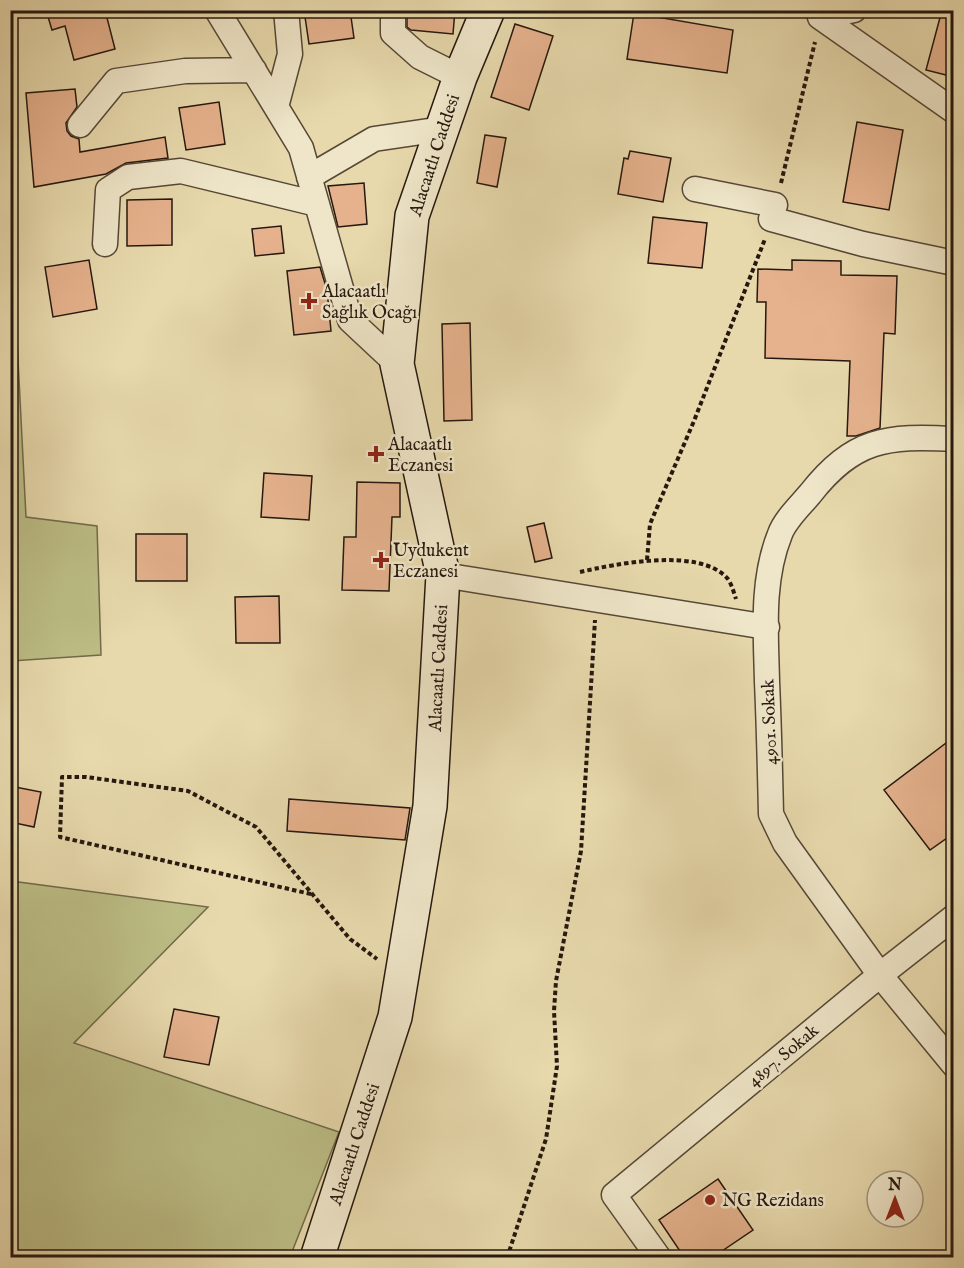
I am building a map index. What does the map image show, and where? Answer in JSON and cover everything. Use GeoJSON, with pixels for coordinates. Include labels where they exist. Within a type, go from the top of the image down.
{"type":"FeatureCollection","features":[{"type":"Feature","properties":{"kind":"street"},"geometry":{"type":"LineString","coordinates":[[217,10],[301,148],[350,320],[398,364]]}},
{"type":"Feature","properties":{"kind":"street"},"geometry":{"type":"LineString","coordinates":[[276,106],[290,54],[286,10]]}},
{"type":"Feature","properties":{"kind":"street"},"geometry":{"type":"LineString","coordinates":[[393,10],[393,33],[420,57],[460,77]]}},
{"type":"Feature","properties":{"kind":"street","name":"Alacaatlı Caddesi"},"geometry":{"type":"LineString","coordinates":[[317,1257],[395,1017],[430,806],[443,575],[398,364],[412,216],[460,77],[489,10]]}},
{"type":"Feature","properties":{"kind":"street"},"geometry":{"type":"LineString","coordinates":[[819,14],[854,10]]}},
{"type":"Feature","properties":{"kind":"street"},"geometry":{"type":"LineString","coordinates":[[819,14],[954,111]]}},
{"type":"Feature","properties":{"kind":"street"},"geometry":{"type":"LineString","coordinates":[[80,124],[116,81],[185,71],[254,70]]}},
{"type":"Feature","properties":{"kind":"street"},"geometry":{"type":"LineString","coordinates":[[309,177],[374,139],[442,129]]}},
{"type":"Feature","properties":{"kind":"street"},"geometry":{"type":"LineString","coordinates":[[105,244],[108,190],[128,177],[181,171],[317,204]]}},
{"type":"Feature","properties":{"kind":"street"},"geometry":{"type":"LineString","coordinates":[[695,189],[773,212],[863,244],[954,263]]}},
{"type":"Feature","properties":{"kind":"street","name":"4901. Sokak"},"geometry":{"type":"LineString","coordinates":[[954,439],[914,437],[893,439],[848,455],[826,474],[780,532],[766,582],[771,814],[785,843],[880,975],[954,1065]]}},
{"type":"Feature","properties":{"kind":"street"},"geometry":{"type":"LineString","coordinates":[[443,575],[766,627]]}},
{"type":"Feature","properties":{"kind":"street","name":"4897. Sokak"},"geometry":{"type":"LineString","coordinates":[[659,1257],[614,1195],[880,975],[954,917]]}},
{"type":"Feature","properties":{"kind":"path"},"geometry":{"type":"LineString","coordinates":[[647,560],[650,524],[762,253],[793,139],[819,14]]}},
{"type":"Feature","properties":{"kind":"path"},"geometry":{"type":"LineString","coordinates":[[576,573],[647,560],[689,561],[711,567],[728,578],[736,596],[742,623]]}},
{"type":"Feature","properties":{"kind":"path"},"geometry":{"type":"LineString","coordinates":[[507,1257],[546,1139],[557,1066],[554,1011],[556,981],[581,851],[596,599]]}},
{"type":"Feature","properties":{"kind":"path"},"geometry":{"type":"LineString","coordinates":[[311,894],[60,837],[62,777],[86,777],[188,791],[256,827],[350,939],[402,977]]}},
{"type":"Feature","properties":{"kind":"green space"},"geometry":{"type":"Polygon","coordinates":[[[11,317],[16,320],[26,517],[97,526],[101,655],[11,661],[11,317]]]}},
{"type":"Feature","properties":{"kind":"green space"},"geometry":{"type":"Polygon","coordinates":[[[11,881],[208,907],[74,1043],[339,1132],[290,1257],[11,1257],[11,881]]]}},
{"type":"Feature","properties":{"kind":"building"},"geometry":{"type":"Polygon","coordinates":[[[46,10],[105,10],[115,49],[74,60],[65,26],[52,30],[46,10]]]}},
{"type":"Feature","properties":{"kind":"building"},"geometry":{"type":"Polygon","coordinates":[[[304,10],[350,10],[354,38],[309,44],[304,10]]]}},
{"type":"Feature","properties":{"kind":"building"},"geometry":{"type":"Polygon","coordinates":[[[407,10],[455,10],[453,34],[411,30],[407,27],[407,10]]]}},
{"type":"Feature","properties":{"kind":"building"},"geometry":{"type":"Polygon","coordinates":[[[942,10],[954,10],[954,77],[926,70],[942,10]]]}},
{"type":"Feature","properties":{"kind":"building"},"geometry":{"type":"Polygon","coordinates":[[[634,13],[733,30],[727,73],[627,59],[634,13]]]}},
{"type":"Feature","properties":{"kind":"building"},"geometry":{"type":"Polygon","coordinates":[[[515,24],[553,36],[529,110],[491,97],[515,24]]]}},
{"type":"Feature","properties":{"kind":"building"},"geometry":{"type":"Polygon","coordinates":[[[75,89],[77,107],[66,123],[67,131],[71,136],[79,139],[80,152],[165,137],[168,158],[126,163],[106,174],[34,187],[26,93],[75,89]]]}},
{"type":"Feature","properties":{"kind":"building"},"geometry":{"type":"Polygon","coordinates":[[[219,102],[225,144],[186,150],[179,108],[219,102]]]}},
{"type":"Feature","properties":{"kind":"building"},"geometry":{"type":"Polygon","coordinates":[[[857,122],[903,130],[889,210],[843,202],[857,122]]]}},
{"type":"Feature","properties":{"kind":"building"},"geometry":{"type":"Polygon","coordinates":[[[485,135],[506,138],[497,187],[477,183],[485,135]]]}},
{"type":"Feature","properties":{"kind":"building"},"geometry":{"type":"Polygon","coordinates":[[[630,151],[671,158],[663,202],[618,194],[624,158],[628,159],[630,151]]]}},
{"type":"Feature","properties":{"kind":"building"},"geometry":{"type":"Polygon","coordinates":[[[364,183],[367,224],[338,227],[328,186],[364,183]]]}},
{"type":"Feature","properties":{"kind":"building"},"geometry":{"type":"Polygon","coordinates":[[[172,199],[172,245],[127,246],[127,200],[172,199]]]}},
{"type":"Feature","properties":{"kind":"building"},"geometry":{"type":"Polygon","coordinates":[[[653,217],[707,223],[702,268],[648,263],[653,217]]]}},
{"type":"Feature","properties":{"kind":"building"},"geometry":{"type":"Polygon","coordinates":[[[281,226],[284,253],[255,256],[252,229],[281,226]]]}},
{"type":"Feature","properties":{"kind":"building"},"geometry":{"type":"Polygon","coordinates":[[[89,260],[97,309],[53,317],[45,267],[89,260]]]}},
{"type":"Feature","properties":{"kind":"building"},"geometry":{"type":"Polygon","coordinates":[[[792,260],[841,261],[841,275],[897,276],[895,334],[884,333],[880,428],[856,436],[847,436],[850,361],[765,358],[766,302],[757,302],[758,269],[792,270],[792,260]]]}},
{"type":"Feature","properties":{"kind":"building","name":"Alacaatlı Sağlık Ocağı"},"geometry":{"type":"Polygon","coordinates":[[[320,267],[327,290],[331,331],[294,335],[287,271],[320,267]]]}},
{"type":"Feature","properties":{"kind":"building"},"geometry":{"type":"Polygon","coordinates":[[[470,323],[472,420],[444,421],[442,324],[470,323]]]}},
{"type":"Feature","properties":{"kind":"building"},"geometry":{"type":"Polygon","coordinates":[[[264,473],[312,476],[309,520],[261,517],[264,473]]]}},
{"type":"Feature","properties":{"kind":"building"},"geometry":{"type":"Polygon","coordinates":[[[357,482],[400,483],[400,517],[392,517],[389,591],[342,590],[344,537],[356,537],[357,482]]]}},
{"type":"Feature","properties":{"kind":"building"},"geometry":{"type":"Polygon","coordinates":[[[544,523],[552,558],[535,562],[527,527],[544,523]]]}},
{"type":"Feature","properties":{"kind":"building"},"geometry":{"type":"Polygon","coordinates":[[[136,534],[187,534],[187,581],[136,581],[136,534]]]}},
{"type":"Feature","properties":{"kind":"building"},"geometry":{"type":"Polygon","coordinates":[[[279,596],[280,643],[236,643],[235,597],[279,596]]]}},
{"type":"Feature","properties":{"kind":"building"},"geometry":{"type":"Polygon","coordinates":[[[954,737],[954,833],[930,850],[884,790],[954,737]]]}},
{"type":"Feature","properties":{"kind":"building"},"geometry":{"type":"Polygon","coordinates":[[[10,786],[41,792],[34,827],[10,822],[10,786]]]}},
{"type":"Feature","properties":{"kind":"building"},"geometry":{"type":"Polygon","coordinates":[[[289,799],[410,808],[405,840],[287,831],[289,799]]]}},
{"type":"Feature","properties":{"kind":"building"},"geometry":{"type":"Polygon","coordinates":[[[174,1009],[219,1017],[209,1065],[164,1057],[174,1009]]]}},
{"type":"Feature","properties":{"kind":"building","name":"NG Rezidans"},"geometry":{"type":"Polygon","coordinates":[[[718,1179],[753,1230],[713,1257],[684,1257],[659,1220],[718,1179]]]}},
{"type":"Feature","properties":{"kind":"place","name":"Alacaatlı Sağlık Ocağı"},"geometry":{"type":"Point","coordinates":[309,301]}},
{"type":"Feature","properties":{"kind":"place","name":"Alacaatlı Eczanesi"},"geometry":{"type":"Point","coordinates":[376,454]}},
{"type":"Feature","properties":{"kind":"place","name":"Uydukent Eczanesi"},"geometry":{"type":"Point","coordinates":[381,560]}},
{"type":"Feature","properties":{"kind":"place","name":"NG Rezidans"},"geometry":{"type":"Point","coordinates":[710,1200]}}]}
